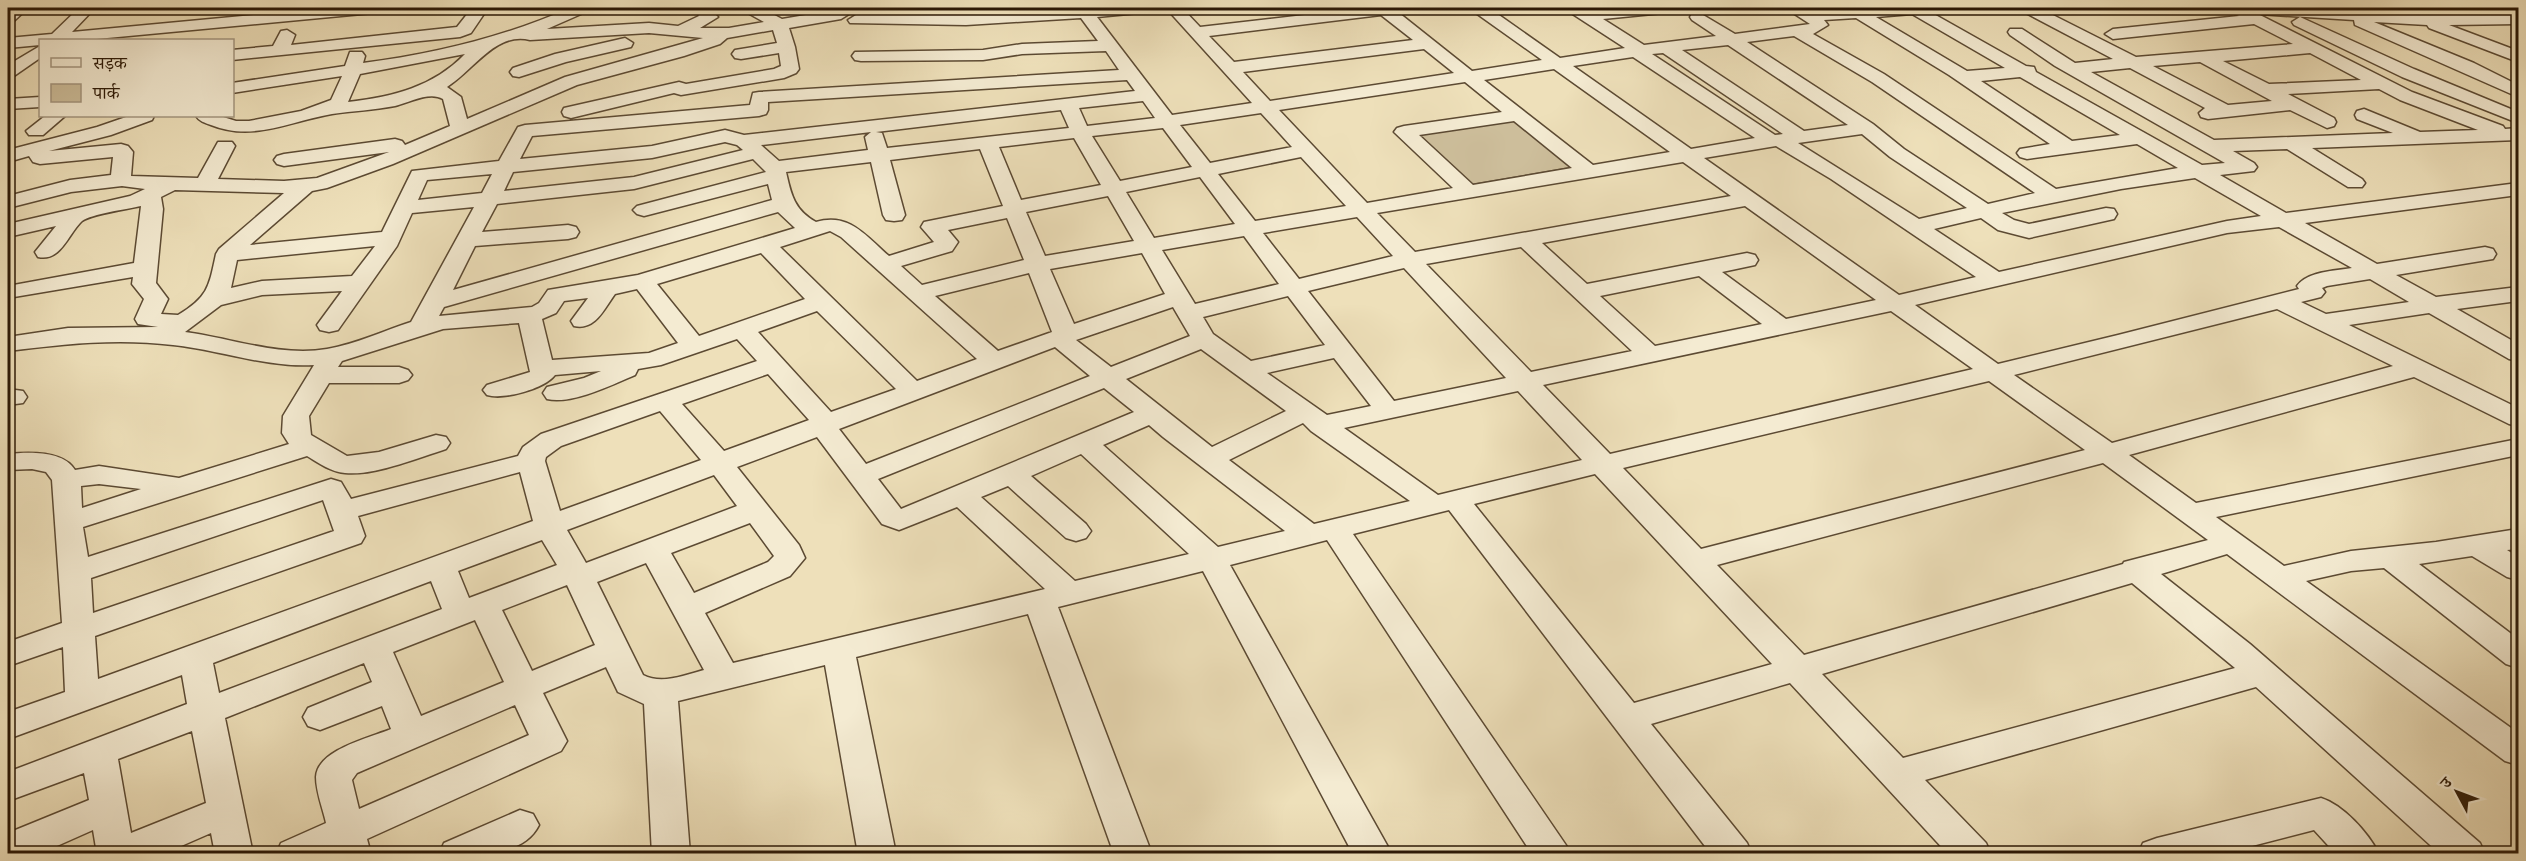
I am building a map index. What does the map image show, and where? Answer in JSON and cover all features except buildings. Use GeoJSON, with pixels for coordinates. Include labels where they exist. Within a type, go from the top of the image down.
{"type":"FeatureCollection","features":[{"type":"Feature","properties":{"kind":"street"},"geometry":{"type":"LineString","coordinates":[[8,18],[20,8]]}},
{"type":"Feature","properties":{"kind":"street"},"geometry":{"type":"LineString","coordinates":[[57,39],[87,8]]}},
{"type":"Feature","properties":{"kind":"street"},"geometry":{"type":"LineString","coordinates":[[178,27],[191,8]]}},
{"type":"Feature","properties":{"kind":"street"},"geometry":{"type":"LineString","coordinates":[[234,55],[460,32],[465,30],[480,8]]}},
{"type":"Feature","properties":{"kind":"street"},"geometry":{"type":"LineString","coordinates":[[234,88],[280,78],[429,57],[523,34],[582,8]]}},
{"type":"Feature","properties":{"kind":"street"},"geometry":{"type":"LineString","coordinates":[[519,72],[561,58],[674,31],[710,18],[705,10],[707,8]]}},
{"type":"Feature","properties":{"kind":"street"},"geometry":{"type":"LineString","coordinates":[[523,34],[548,35],[641,29],[723,33],[845,14],[921,18],[941,13],[988,8]]}},
{"type":"Feature","properties":{"kind":"street"},"geometry":{"type":"LineString","coordinates":[[941,13],[995,20],[1139,8]]}},
{"type":"Feature","properties":{"kind":"street"},"geometry":{"type":"LineString","coordinates":[[1174,8],[1693,561],[1972,854]]}},
{"type":"Feature","properties":{"kind":"street"},"geometry":{"type":"LineString","coordinates":[[1197,32],[1409,8]]}},
{"type":"Feature","properties":{"kind":"street"},"geometry":{"type":"LineString","coordinates":[[1479,8],[2191,513],[2518,751]]}},
{"type":"Feature","properties":{"kind":"street"},"geometry":{"type":"LineString","coordinates":[[1581,12],[1663,8]]}},
{"type":"Feature","properties":{"kind":"street"},"geometry":{"type":"LineString","coordinates":[[644,210],[776,171],[880,155],[1170,121],[1639,51],[1812,29],[1820,25],[1812,16],[1796,8]]}},
{"type":"Feature","properties":{"kind":"street"},"geometry":{"type":"LineString","coordinates":[[1812,16],[1943,8]]}},
{"type":"Feature","properties":{"kind":"street"},"geometry":{"type":"LineString","coordinates":[[2028,8],[2225,111]]}},
{"type":"Feature","properties":{"kind":"street"},"geometry":{"type":"LineString","coordinates":[[2235,8],[2258,12],[2428,82],[2515,129]]}},
{"type":"Feature","properties":{"kind":"street"},"geometry":{"type":"LineString","coordinates":[[2404,8],[2439,20]]}},
{"type":"Feature","properties":{"kind":"street"},"geometry":{"type":"LineString","coordinates":[[2484,8],[2518,18]]}},
{"type":"Feature","properties":{"kind":"street"},"geometry":{"type":"LineString","coordinates":[[571,112],[790,69],[787,47],[780,25],[752,9]]}},
{"type":"Feature","properties":{"kind":"street"},"geometry":{"type":"LineString","coordinates":[[1910,9],[1989,51],[2518,354]]}},
{"type":"Feature","properties":{"kind":"street"},"geometry":{"type":"LineString","coordinates":[[1385,10],[1588,171]]}},
{"type":"Feature","properties":{"kind":"street"},"geometry":{"type":"LineString","coordinates":[[2113,34],[2258,12],[2299,10],[2337,11],[2420,20],[2518,18]]}},
{"type":"Feature","properties":{"kind":"street"},"geometry":{"type":"LineString","coordinates":[[2337,11],[2409,44],[2468,67],[2518,92]]}},
{"type":"Feature","properties":{"kind":"street"},"geometry":{"type":"LineString","coordinates":[[1082,12],[1112,46],[1170,121],[1387,410]]}},
{"type":"Feature","properties":{"kind":"street"},"geometry":{"type":"LineString","coordinates":[[1581,12],[1996,280]]}},
{"type":"Feature","properties":{"kind":"street"},"geometry":{"type":"LineString","coordinates":[[2258,12],[2311,48],[2406,96],[2515,129]]}},
{"type":"Feature","properties":{"kind":"street"},"geometry":{"type":"LineString","coordinates":[[57,39],[296,17],[377,13]]}},
{"type":"Feature","properties":{"kind":"street"},"geometry":{"type":"LineString","coordinates":[[1859,13],[1963,76],[2068,147]]}},
{"type":"Feature","properties":{"kind":"street"},"geometry":{"type":"LineString","coordinates":[[845,14],[861,56],[873,126],[894,215]]}},
{"type":"Feature","properties":{"kind":"street"},"geometry":{"type":"LineString","coordinates":[[279,51],[296,17]]}},
{"type":"Feature","properties":{"kind":"street"},"geometry":{"type":"LineString","coordinates":[[1698,17],[1866,128],[1897,153],[2006,225],[2021,231],[2106,214]]}},
{"type":"Feature","properties":{"kind":"street"},"geometry":{"type":"LineString","coordinates":[[2420,20],[2518,57]]}},
{"type":"Feature","properties":{"kind":"street"},"geometry":{"type":"LineString","coordinates":[[1962,36],[2068,28]]}},
{"type":"Feature","properties":{"kind":"street"},"geometry":{"type":"LineString","coordinates":[[1797,31],[1878,78],[2051,195]]}},
{"type":"Feature","properties":{"kind":"street"},"geometry":{"type":"LineString","coordinates":[[1915,227],[2051,195],[2197,171],[2247,167],[2072,68],[2016,32]]}},
{"type":"Feature","properties":{"kind":"street"},"geometry":{"type":"LineString","coordinates":[[8,202],[70,186],[123,180],[305,186],[340,178],[407,152],[571,81],[705,43],[723,33]]}},
{"type":"Feature","properties":{"kind":"street"},"geometry":{"type":"LineString","coordinates":[[8,43],[39,40]]}},
{"type":"Feature","properties":{"kind":"street"},"geometry":{"type":"LineString","coordinates":[[326,109],[338,103],[353,69],[358,43]]}},
{"type":"Feature","properties":{"kind":"street"},"geometry":{"type":"LineString","coordinates":[[208,117],[239,127],[279,122],[326,109],[378,104],[425,90],[454,75],[485,43]]}},
{"type":"Feature","properties":{"kind":"street"},"geometry":{"type":"LineString","coordinates":[[1230,68],[1425,44]]}},
{"type":"Feature","properties":{"kind":"street"},"geometry":{"type":"LineString","coordinates":[[861,56],[983,55],[1022,49],[1112,46]]}},
{"type":"Feature","properties":{"kind":"street"},"geometry":{"type":"LineString","coordinates":[[741,54],[787,47]]}},
{"type":"Feature","properties":{"kind":"street"},"geometry":{"type":"LineString","coordinates":[[1667,48],[1801,137]]}},
{"type":"Feature","properties":{"kind":"street"},"geometry":{"type":"LineString","coordinates":[[1963,76],[2136,64],[2201,56],[2311,48]]}},
{"type":"Feature","properties":{"kind":"street"},"geometry":{"type":"LineString","coordinates":[[1930,56],[1989,51]]}},
{"type":"Feature","properties":{"kind":"street"},"geometry":{"type":"LineString","coordinates":[[2254,52],[2274,62]]}},
{"type":"Feature","properties":{"kind":"street"},"geometry":{"type":"LineString","coordinates":[[8,61],[35,55]]}},
{"type":"Feature","properties":{"kind":"street"},"geometry":{"type":"LineString","coordinates":[[8,72],[35,55]]}},
{"type":"Feature","properties":{"kind":"street"},"geometry":{"type":"LineString","coordinates":[[2201,56],[2327,122]]}},
{"type":"Feature","properties":{"kind":"street"},"geometry":{"type":"LineString","coordinates":[[656,58],[680,89],[692,116]]}},
{"type":"Feature","properties":{"kind":"street"},"geometry":{"type":"LineString","coordinates":[[2304,66],[2342,86]]}},
{"type":"Feature","properties":{"kind":"street"},"geometry":{"type":"LineString","coordinates":[[421,327],[525,132],[759,110],[759,98],[1133,74]]}},
{"type":"Feature","properties":{"kind":"street"},"geometry":{"type":"LineString","coordinates":[[995,113],[998,82]]}},
{"type":"Feature","properties":{"kind":"street"},"geometry":{"type":"LineString","coordinates":[[2266,90],[2428,82]]}},
{"type":"Feature","properties":{"kind":"street"},"geometry":{"type":"LineString","coordinates":[[425,90],[445,92],[452,97],[460,129]]}},
{"type":"Feature","properties":{"kind":"street"},"geometry":{"type":"LineString","coordinates":[[403,208],[488,200],[651,179],[750,147],[873,126],[1148,95]]}},
{"type":"Feature","properties":{"kind":"street"},"geometry":{"type":"LineString","coordinates":[[8,104],[39,102]]}},
{"type":"Feature","properties":{"kind":"street"},"geometry":{"type":"LineString","coordinates":[[1068,104],[1080,132],[1204,339],[1312,419],[1444,502],[1628,718],[1733,854]]}},
{"type":"Feature","properties":{"kind":"street"},"geometry":{"type":"LineString","coordinates":[[2162,118],[2293,104]]}},
{"type":"Feature","properties":{"kind":"street"},"geometry":{"type":"LineString","coordinates":[[974,115],[1038,264],[1062,337],[1107,377],[1210,459],[1321,531],[1553,854]]}},
{"type":"Feature","properties":{"kind":"street"},"geometry":{"type":"LineString","coordinates":[[1468,191],[1404,132],[1518,115]]}},
{"type":"Feature","properties":{"kind":"street"},"geometry":{"type":"LineString","coordinates":[[2364,115],[2421,138]]}},
{"type":"Feature","properties":{"kind":"street"},"geometry":{"type":"LineString","coordinates":[[55,117],[37,140],[40,158],[121,150],[123,180]]}},
{"type":"Feature","properties":{"kind":"street"},"geometry":{"type":"LineString","coordinates":[[8,156],[37,140],[104,131],[142,117]]}},
{"type":"Feature","properties":{"kind":"street"},"geometry":{"type":"LineString","coordinates":[[919,293],[1038,264],[1776,140],[1866,128]]}},
{"type":"Feature","properties":{"kind":"street"},"geometry":{"type":"LineString","coordinates":[[2213,146],[2421,138],[2515,129]]}},
{"type":"Feature","properties":{"kind":"street"},"geometry":{"type":"LineString","coordinates":[[419,175],[652,152],[725,136],[750,147],[776,171],[779,197],[783,204],[802,224],[813,229]]}},
{"type":"Feature","properties":{"kind":"street"},"geometry":{"type":"LineString","coordinates":[[2026,153],[2140,138]]}},
{"type":"Feature","properties":{"kind":"street"},"geometry":{"type":"LineString","coordinates":[[284,160],[433,140]]}},
{"type":"Feature","properties":{"kind":"street"},"geometry":{"type":"LineString","coordinates":[[2289,142],[2355,183]]}},
{"type":"Feature","properties":{"kind":"street"},"geometry":{"type":"LineString","coordinates":[[206,183],[225,146]]}},
{"type":"Feature","properties":{"kind":"street"},"geometry":{"type":"LineString","coordinates":[[885,264],[944,246],[947,242],[932,227],[1306,150]]}},
{"type":"Feature","properties":{"kind":"street"},"geometry":{"type":"LineString","coordinates":[[329,325],[390,238],[419,175],[419,167],[407,152]]}},
{"type":"Feature","properties":{"kind":"street"},"geometry":{"type":"LineString","coordinates":[[8,230],[118,206],[151,196],[171,183]]}},
{"type":"Feature","properties":{"kind":"street"},"geometry":{"type":"LineString","coordinates":[[620,183],[667,236]]}},
{"type":"Feature","properties":{"kind":"street"},"geometry":{"type":"LineString","coordinates":[[213,300],[220,288],[227,254],[305,186]]}},
{"type":"Feature","properties":{"kind":"street"},"geometry":{"type":"LineString","coordinates":[[1210,459],[1312,419],[1387,410],[1894,303],[2227,228],[2518,189]]}},
{"type":"Feature","properties":{"kind":"street"},"geometry":{"type":"LineString","coordinates":[[8,654],[350,536],[336,487],[311,446],[300,440],[296,433],[296,416],[326,366],[421,327],[472,318],[529,315],[548,308],[576,262],[568,232],[543,193]]}},
{"type":"Feature","properties":{"kind":"street"},"geometry":{"type":"LineString","coordinates":[[151,196],[152,209],[144,284],[156,299],[147,319],[182,323]]}},
{"type":"Feature","properties":{"kind":"street"},"geometry":{"type":"LineString","coordinates":[[8,726],[1062,337],[1183,305],[1293,287],[1410,260],[1750,200]]}},
{"type":"Feature","properties":{"kind":"street"},"geometry":{"type":"LineString","coordinates":[[434,302],[783,204]]}},
{"type":"Feature","properties":{"kind":"street"},"geometry":{"type":"LineString","coordinates":[[46,252],[76,215]]}},
{"type":"Feature","properties":{"kind":"street"},"geometry":{"type":"LineString","coordinates":[[556,295],[607,289],[643,281],[813,229],[832,224],[839,225],[995,362]]}},
{"type":"Feature","properties":{"kind":"street"},"geometry":{"type":"LineString","coordinates":[[467,240],[568,232]]}},
{"type":"Feature","properties":{"kind":"street"},"geometry":{"type":"LineString","coordinates":[[227,254],[390,238]]}},
{"type":"Feature","properties":{"kind":"street"},"geometry":{"type":"LineString","coordinates":[[1525,239],[1649,354]]}},
{"type":"Feature","properties":{"kind":"street"},"geometry":{"type":"LineString","coordinates":[[765,244],[914,392]]}},
{"type":"Feature","properties":{"kind":"street"},"geometry":{"type":"LineString","coordinates":[[772,364],[551,440],[533,453],[531,460],[549,525],[577,573],[630,682],[646,692],[660,693],[1321,531],[1992,372],[2313,292],[2309,286],[2320,280],[2486,254]]}},
{"type":"Feature","properties":{"kind":"street"},"geometry":{"type":"LineString","coordinates":[[1582,292],[1747,260]]}},
{"type":"Feature","properties":{"kind":"street"},"geometry":{"type":"LineString","coordinates":[[10,292],[145,268]]}},
{"type":"Feature","properties":{"kind":"street"},"geometry":{"type":"LineString","coordinates":[[1703,268],[1780,326]]}},
{"type":"Feature","properties":{"kind":"street"},"geometry":{"type":"LineString","coordinates":[[643,281],[693,345]]}},
{"type":"Feature","properties":{"kind":"street"},"geometry":{"type":"LineString","coordinates":[[159,337],[213,300],[262,288],[360,283]]}},
{"type":"Feature","properties":{"kind":"street"},"geometry":{"type":"LineString","coordinates":[[583,321],[607,289]]}},
{"type":"Feature","properties":{"kind":"street"},"geometry":{"type":"LineString","coordinates":[[2324,322],[2518,294]]}},
{"type":"Feature","properties":{"kind":"street"},"geometry":{"type":"LineString","coordinates":[[2280,301],[2518,418]]}},
{"type":"Feature","properties":{"kind":"street"},"geometry":{"type":"LineString","coordinates":[[556,393],[593,384],[693,345],[821,302]]}},
{"type":"Feature","properties":{"kind":"street"},"geometry":{"type":"LineString","coordinates":[[496,390],[542,377],[542,368],[529,315]]}},
{"type":"Feature","properties":{"kind":"street"},"geometry":{"type":"LineString","coordinates":[[741,328],[825,425],[892,517],[899,521],[1153,414]]}},
{"type":"Feature","properties":{"kind":"street"},"geometry":{"type":"LineString","coordinates":[[8,344],[67,336],[159,337],[265,354],[307,358],[326,366],[399,375]]}},
{"type":"Feature","properties":{"kind":"street"},"geometry":{"type":"LineString","coordinates":[[861,476],[1204,339]]}},
{"type":"Feature","properties":{"kind":"street"},"geometry":{"type":"LineString","coordinates":[[1245,370],[1340,349]]}},
{"type":"Feature","properties":{"kind":"street"},"geometry":{"type":"LineString","coordinates":[[542,368],[652,360]]}},
{"type":"Feature","properties":{"kind":"street"},"geometry":{"type":"LineString","coordinates":[[1693,561],[2107,453],[2416,368]]}},
{"type":"Feature","properties":{"kind":"street"},"geometry":{"type":"LineString","coordinates":[[665,400],[720,464],[788,552],[790,558],[780,569],[687,608]]}},
{"type":"Feature","properties":{"kind":"street"},"geometry":{"type":"LineString","coordinates":[[336,487],[362,464],[382,460],[436,442]]}},
{"type":"Feature","properties":{"kind":"street"},"geometry":{"type":"LineString","coordinates":[[1086,444],[1211,558],[1372,854]]}},
{"type":"Feature","properties":{"kind":"street"},"geometry":{"type":"LineString","coordinates":[[68,522],[311,446]]}},
{"type":"Feature","properties":{"kind":"street"},"geometry":{"type":"LineString","coordinates":[[2191,513],[2518,447]]}},
{"type":"Feature","properties":{"kind":"street"},"geometry":{"type":"LineString","coordinates":[[75,572],[336,487],[531,460]]}},
{"type":"Feature","properties":{"kind":"street"},"geometry":{"type":"LineString","coordinates":[[8,462],[32,461],[54,465],[61,470],[66,480],[68,522],[75,572],[82,698]]}},
{"type":"Feature","properties":{"kind":"street"},"geometry":{"type":"LineString","coordinates":[[1012,474],[1076,531]]}},
{"type":"Feature","properties":{"kind":"street"},"geometry":{"type":"LineString","coordinates":[[66,480],[99,476],[184,486]]}},
{"type":"Feature","properties":{"kind":"street"},"geometry":{"type":"LineString","coordinates":[[961,495],[1054,596],[1133,854]]}},
{"type":"Feature","properties":{"kind":"street"},"geometry":{"type":"LineString","coordinates":[[8,787],[472,610],[654,549],[755,510]]}},
{"type":"Feature","properties":{"kind":"street"},"geometry":{"type":"LineString","coordinates":[[2279,577],[2351,561],[2518,539]]}},
{"type":"Feature","properties":{"kind":"street"},"geometry":{"type":"LineString","coordinates":[[1628,718],[2232,543]]}},
{"type":"Feature","properties":{"kind":"street"},"geometry":{"type":"LineString","coordinates":[[2477,546],[2518,570]]}},
{"type":"Feature","properties":{"kind":"street"},"geometry":{"type":"LineString","coordinates":[[654,549],[724,677]]}},
{"type":"Feature","properties":{"kind":"street"},"geometry":{"type":"LineString","coordinates":[[2390,557],[2518,656]]}},
{"type":"Feature","properties":{"kind":"street"},"geometry":{"type":"LineString","coordinates":[[295,854],[349,842],[549,741],[524,688],[440,566]]}},
{"type":"Feature","properties":{"kind":"street"},"geometry":{"type":"LineString","coordinates":[[2135,570],[2262,673],[2466,854]]}},
{"type":"Feature","properties":{"kind":"street"},"geometry":{"type":"LineString","coordinates":[[374,647],[411,735]]}},
{"type":"Feature","properties":{"kind":"street"},"geometry":{"type":"LineString","coordinates":[[838,648],[877,854]]}},
{"type":"Feature","properties":{"kind":"street"},"geometry":{"type":"LineString","coordinates":[[349,842],[334,780],[335,771],[344,763],[614,650]]}},
{"type":"Feature","properties":{"kind":"street"},"geometry":{"type":"LineString","coordinates":[[195,656],[208,711],[234,854]]}},
{"type":"Feature","properties":{"kind":"street"},"geometry":{"type":"LineString","coordinates":[[1896,774],[2262,673]]}},
{"type":"Feature","properties":{"kind":"street"},"geometry":{"type":"LineString","coordinates":[[320,717],[391,688]]}},
{"type":"Feature","properties":{"kind":"street"},"geometry":{"type":"LineString","coordinates":[[660,693],[671,854]]}},
{"type":"Feature","properties":{"kind":"street"},"geometry":{"type":"LineString","coordinates":[[99,752],[116,854]]}},
{"type":"Feature","properties":{"kind":"street"},"geometry":{"type":"LineString","coordinates":[[8,850],[108,808]]}},
{"type":"Feature","properties":{"kind":"street"},"geometry":{"type":"LineString","coordinates":[[122,854],[226,811]]}},
{"type":"Feature","properties":{"kind":"street"},"geometry":{"type":"LineString","coordinates":[[2157,854],[2321,813],[2360,854]]}},
{"type":"Feature","properties":{"kind":"street"},"geometry":{"type":"LineString","coordinates":[[458,854],[520,825]]}},
{"type":"Feature","properties":{"kind":"green space"},"geometry":{"type":"Polygon","coordinates":[[[1513,119],[1574,167],[1469,185],[1414,134],[1513,119]]]}}]}
